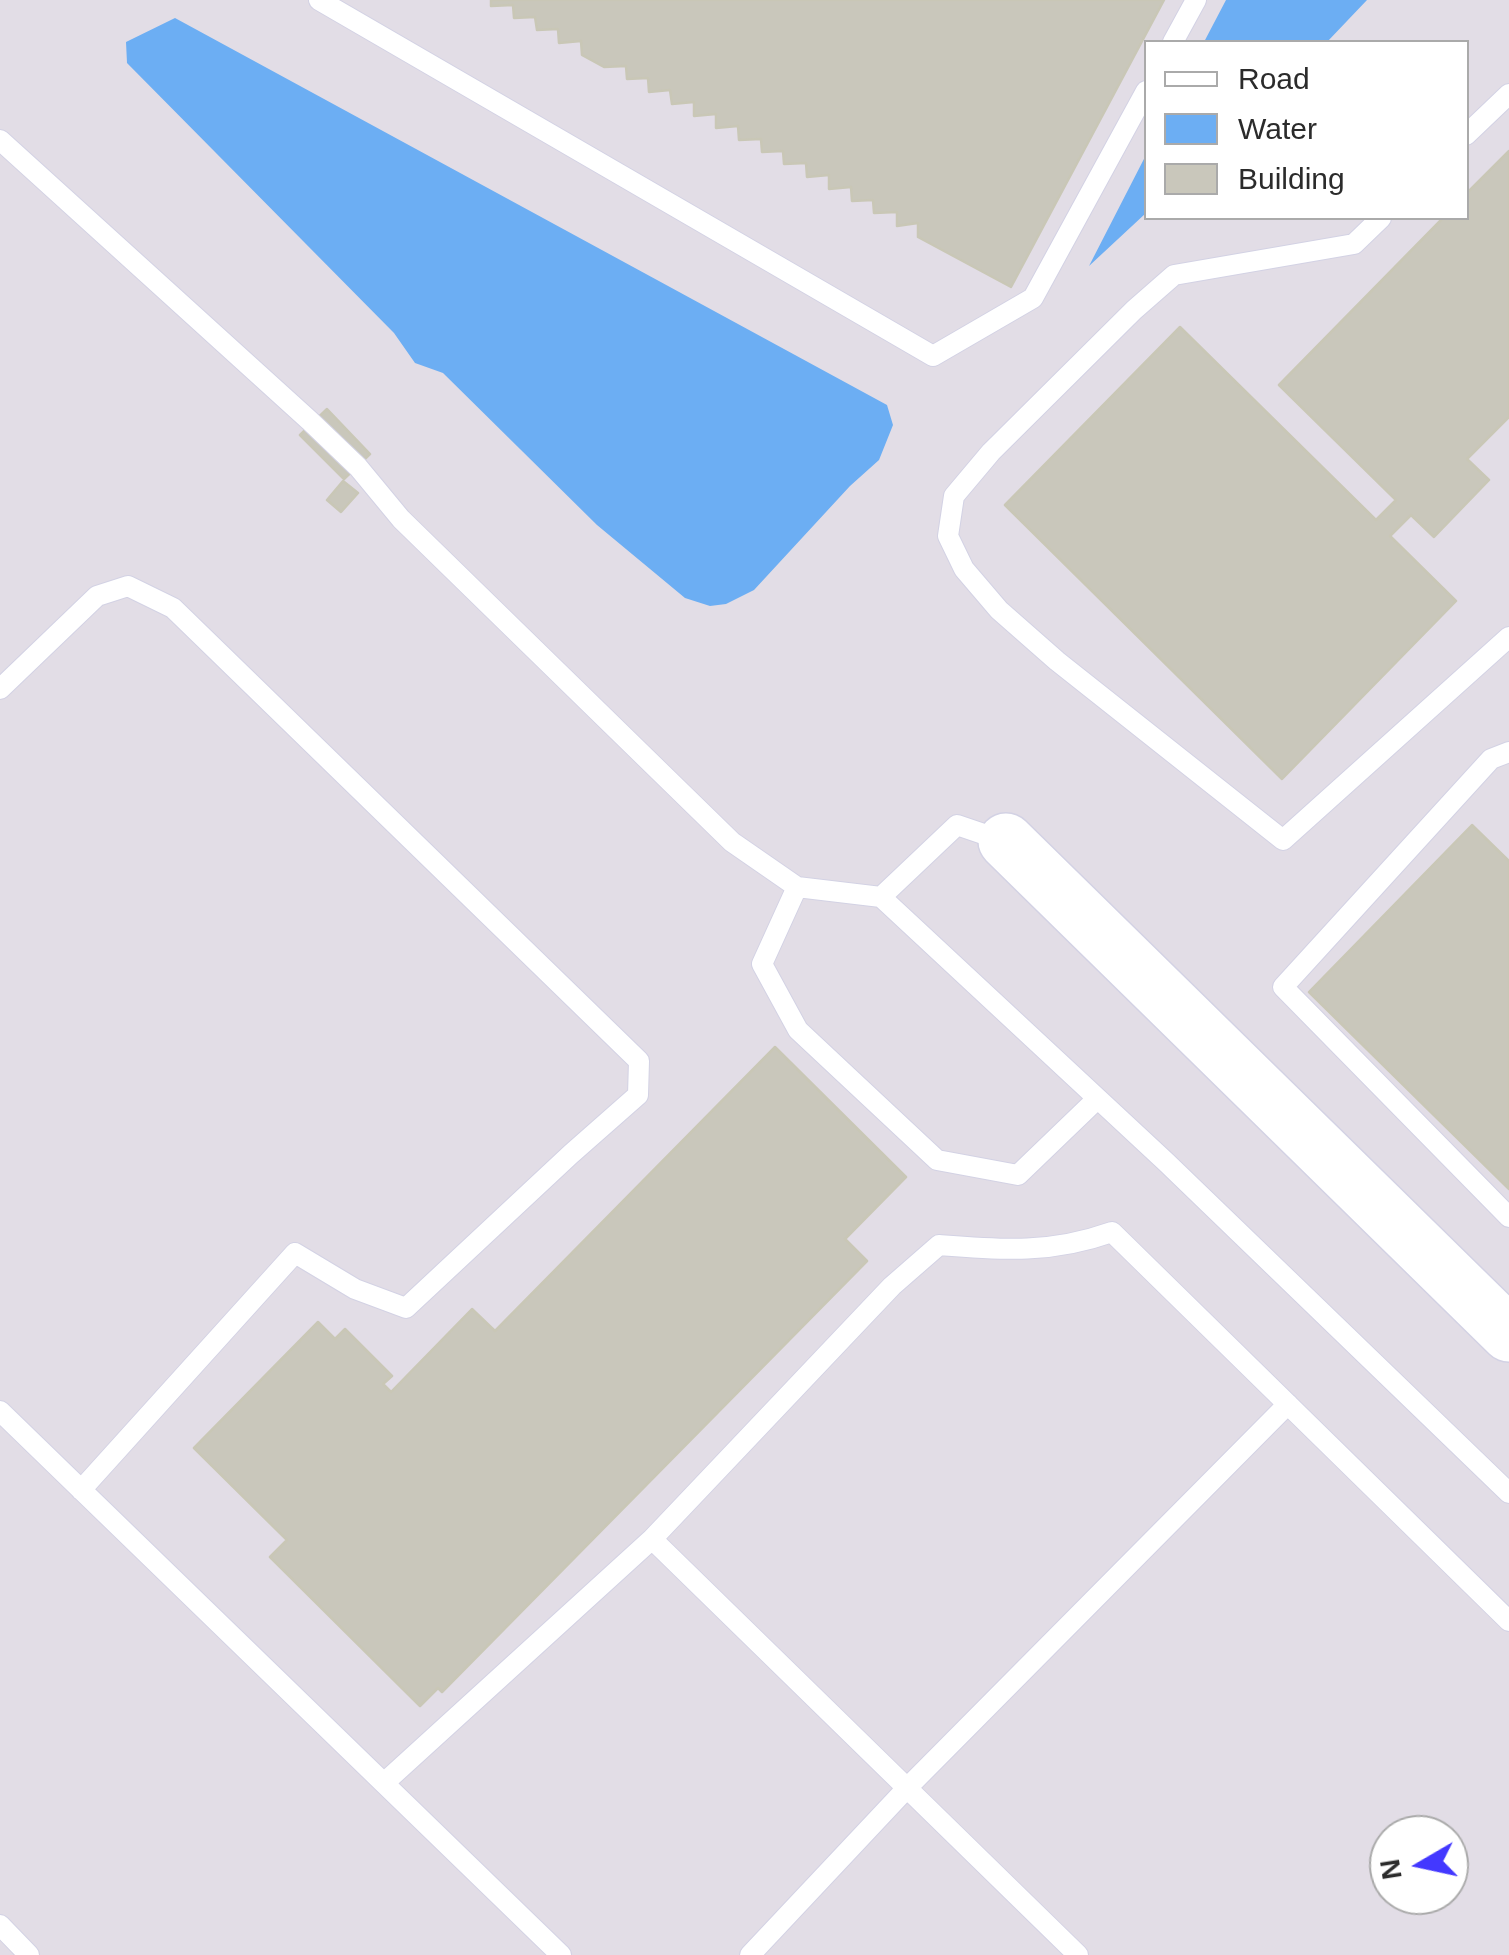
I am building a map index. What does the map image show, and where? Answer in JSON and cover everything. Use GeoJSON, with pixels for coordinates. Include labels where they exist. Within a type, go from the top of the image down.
{"type":"FeatureCollection","features":[{"type":"Feature","properties":{"kind":"street"},"geometry":{"type":"LineString","coordinates":[[1006,841],[1509,1334]]}},
{"type":"Feature","properties":{"kind":"lane"},"geometry":{"type":"LineString","coordinates":[[319,0],[932,356],[1033,298],[1144,95]]}},
{"type":"Feature","properties":{"kind":"lane"},"geometry":{"type":"LineString","coordinates":[[1174,40],[1196,0]]}},
{"type":"Feature","properties":{"kind":"lane"},"geometry":{"type":"LineString","coordinates":[[1469,132],[1509,94]]}},
{"type":"Feature","properties":{"kind":"lane"},"geometry":{"type":"LineString","coordinates":[[0,140],[358,467],[400,519],[732,842],[797,887],[881,897],[1509,1493]]}},
{"type":"Feature","properties":{"kind":"lane"},"geometry":{"type":"LineString","coordinates":[[1379,220],[1354,244],[1174,275],[991,452],[954,496],[948,536],[964,569],[999,610],[1284,840],[1509,637]]}},
{"type":"Feature","properties":{"kind":"lane"},"geometry":{"type":"LineString","coordinates":[[0,690],[97,596],[128,586],[173,608],[639,1061],[638,1095],[406,1308],[355,1289],[295,1253],[81,1490]]}},
{"type":"Feature","properties":{"kind":"lane"},"geometry":{"type":"LineString","coordinates":[[1509,752],[1491,760],[1283,987],[1509,1217]]}},
{"type":"Feature","properties":{"kind":"lane"},"geometry":{"type":"LineString","coordinates":[[881,897],[956,826],[1006,841]]}},
{"type":"Feature","properties":{"kind":"lane"},"geometry":{"type":"LineString","coordinates":[[797,887],[762,964],[798,1030],[937,1160],[1018,1174],[1097,1098]]}},
{"type":"Feature","properties":{"kind":"lane"},"geometry":{"type":"LineString","coordinates":[[384,1784],[652,1539],[892,1286],[939,1245],[1014,1250],[1079,1244],[1112,1232],[1509,1620]]}},
{"type":"Feature","properties":{"kind":"lane"},"geometry":{"type":"LineString","coordinates":[[750,1955],[907,1788],[1288,1404]]}},
{"type":"Feature","properties":{"kind":"lane"},"geometry":{"type":"LineString","coordinates":[[0,1411],[561,1955]]}},
{"type":"Feature","properties":{"kind":"lane"},"geometry":{"type":"LineString","coordinates":[[652,1539],[1078,1955]]}},
{"type":"Feature","properties":{"kind":"lane"},"geometry":{"type":"LineString","coordinates":[[0,1926],[29,1955]]}},
{"type":"Feature","properties":{"kind":"shaded area"},"geometry":{"type":"Polygon","coordinates":[[[0,0],[1509,0],[1509,1955],[0,1955],[0,0]]]}},
{"type":"Feature","properties":{"kind":"water"},"geometry":{"type":"Polygon","coordinates":[[[1226,0],[1367,0],[1329,40],[1205,40],[1226,0]]]}},
{"type":"Feature","properties":{"kind":"water"},"geometry":{"type":"Polygon","coordinates":[[[175,18],[887,405],[893,425],[879,460],[754,590],[726,604],[710,606],[685,598],[597,525],[443,373],[415,363],[394,333],[127,63],[126,42],[175,18]]]}},
{"type":"Feature","properties":{"kind":"water"},"geometry":{"type":"Polygon","coordinates":[[[1144,159],[1144,215],[1089,266],[1144,159]]]}},
{"type":"Feature","properties":{"kind":"building"},"geometry":{"type":"Polygon","coordinates":[[[491,0],[1164,0],[1011,287],[918,237],[918,223],[897,226],[897,212],[874,213],[873,200],[852,201],[851,187],[829,189],[829,175],[807,177],[806,163],[784,164],[783,151],[762,152],[761,139],[739,140],[738,126],[716,128],[716,114],[694,116],[694,102],[672,104],[670,90],[649,92],[648,78],[627,79],[626,66],[604,67],[582,55],[581,41],[559,43],[558,29],[537,30],[535,17],[514,18],[513,5],[491,6],[491,0]]]}},
{"type":"Feature","properties":{"kind":"building"},"geometry":{"type":"Polygon","coordinates":[[[1509,151],[1509,417],[1467,459],[1489,480],[1434,537],[1411,515],[1390,536],[1456,601],[1282,779],[1005,505],[1180,327],[1376,520],[1396,500],[1279,385],[1441,220],[1469,220],[1469,191],[1509,151]]]}},
{"type":"Feature","properties":{"kind":"building"},"geometry":{"type":"Polygon","coordinates":[[[327,409],[370,454],[344,479],[300,435],[327,409]]]}},
{"type":"Feature","properties":{"kind":"building"},"geometry":{"type":"Polygon","coordinates":[[[343,481],[358,493],[341,512],[327,500],[343,481]]]}},
{"type":"Feature","properties":{"kind":"building"},"geometry":{"type":"Polygon","coordinates":[[[1472,825],[1509,861],[1509,1189],[1309,992],[1472,825]]]}},
{"type":"Feature","properties":{"kind":"building"},"geometry":{"type":"Polygon","coordinates":[[[775,1047],[906,1177],[845,1239],[867,1261],[442,1692],[438,1688],[420,1706],[270,1557],[287,1540],[194,1448],[318,1322],[335,1339],[345,1329],[392,1376],[383,1384],[391,1392],[472,1309],[495,1331],[775,1047]]]}}]}
